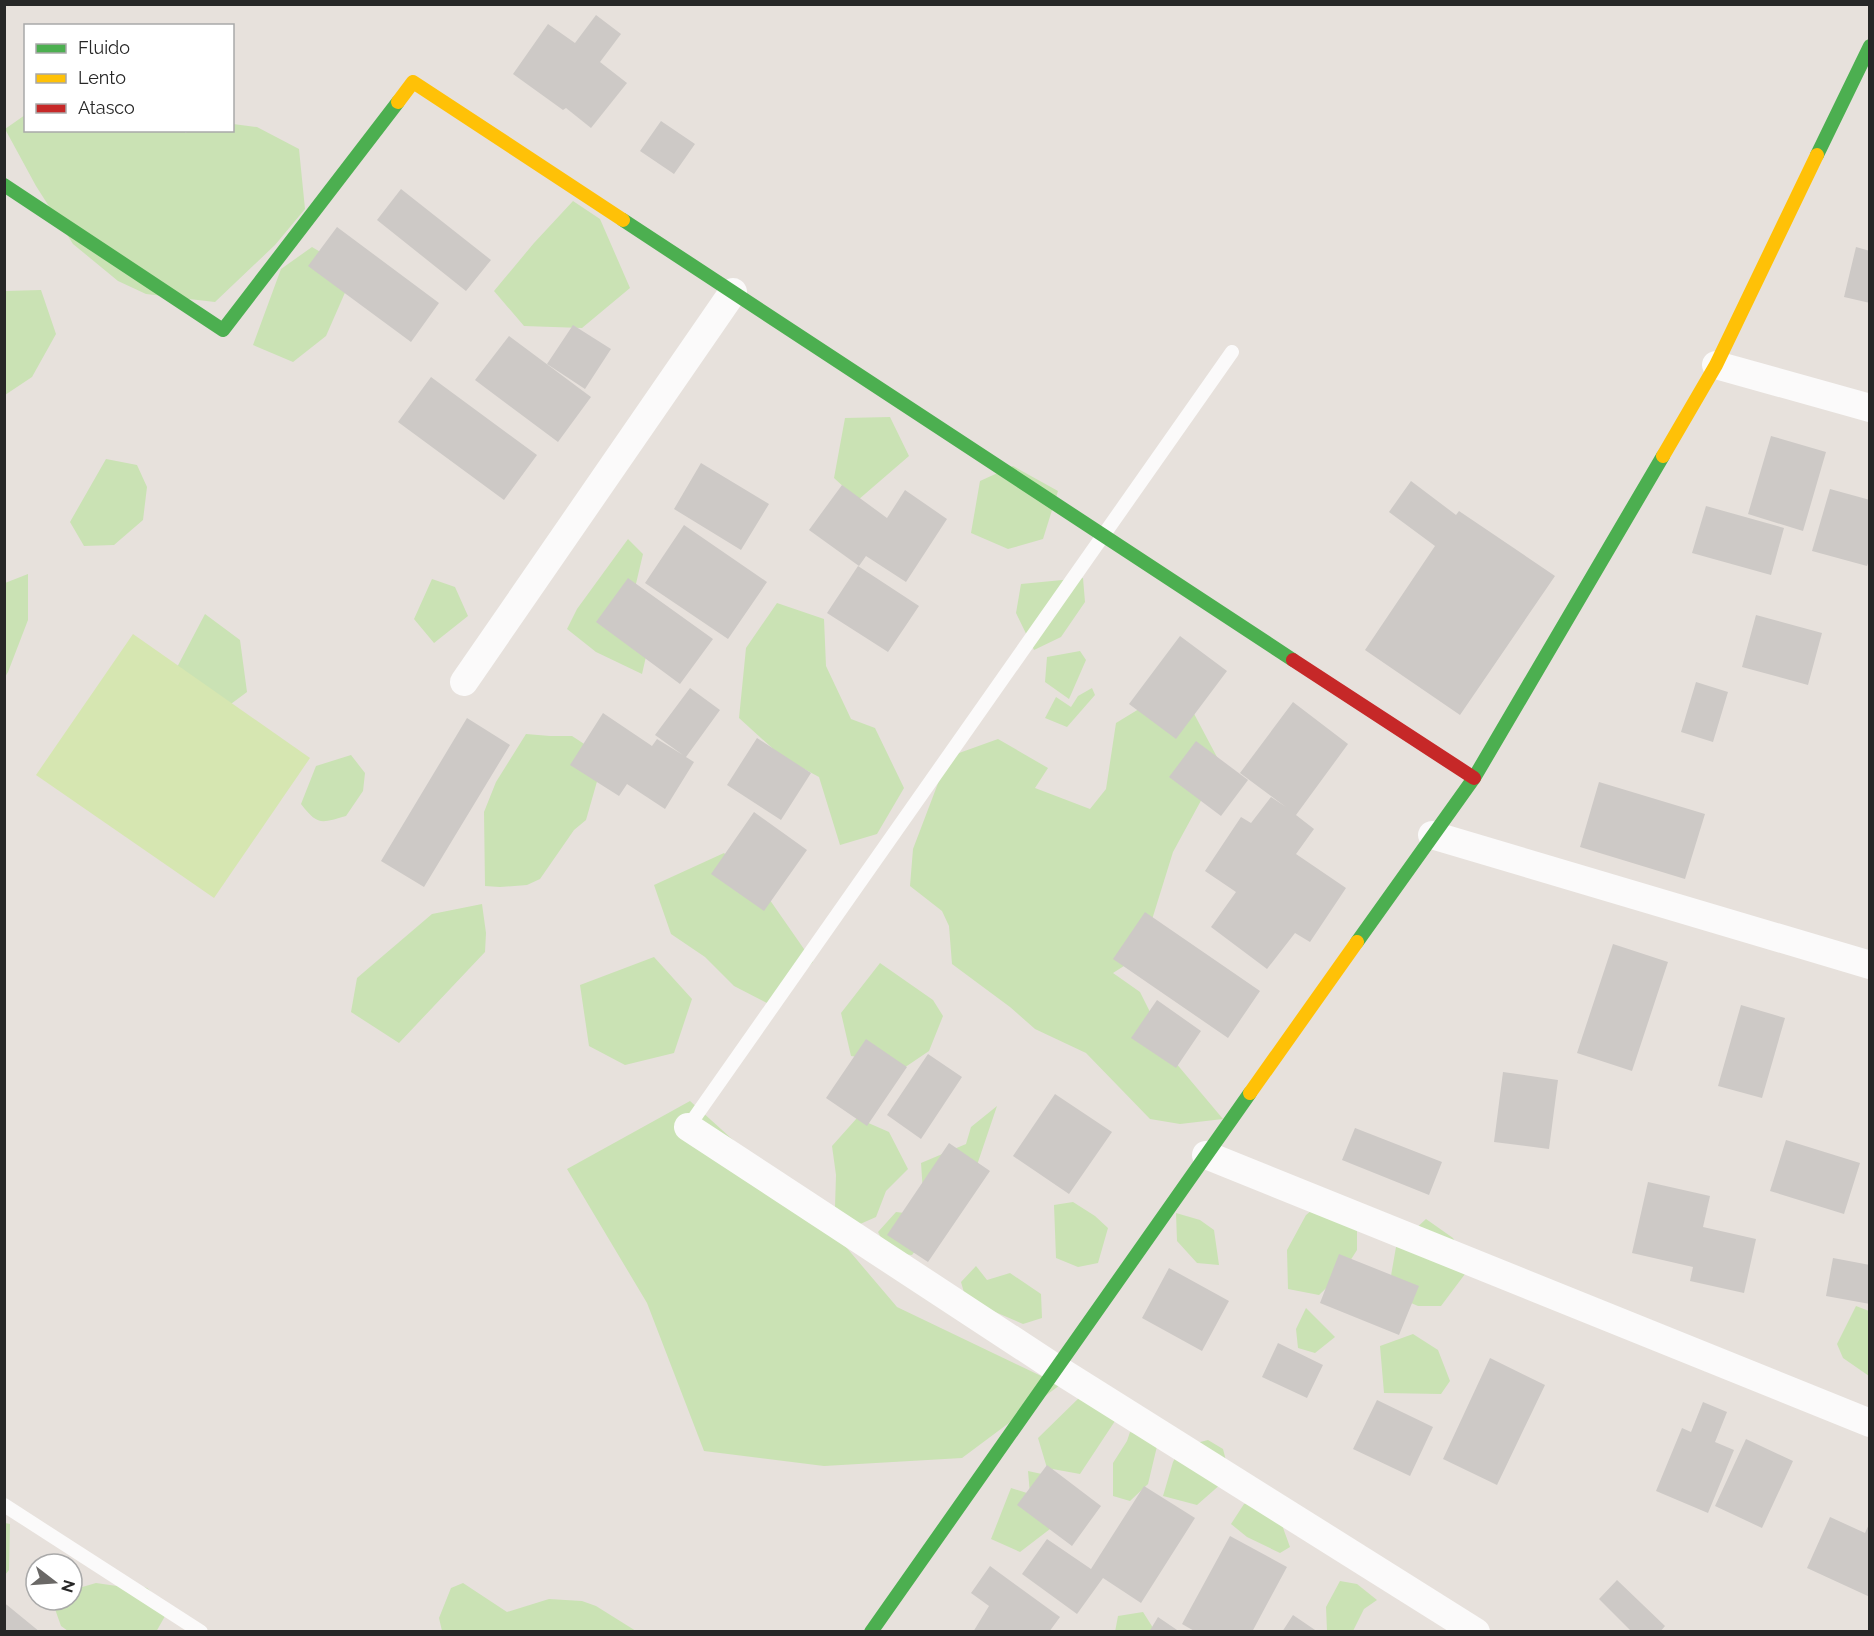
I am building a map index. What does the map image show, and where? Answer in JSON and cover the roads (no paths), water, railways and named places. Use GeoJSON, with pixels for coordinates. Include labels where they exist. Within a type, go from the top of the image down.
{"type":"FeatureCollection","features":[{"type":"Feature","properties":{"kind":"street"},"geometry":{"type":"LineString","coordinates":[[872,1632],[1206,1155],[1474,778],[1716,365],[1869,46]]}},
{"type":"Feature","properties":{"kind":"street"},"geometry":{"type":"LineString","coordinates":[[4,185],[223,330],[413,82],[1474,778]]}},
{"type":"Feature","properties":{"kind":"street"},"geometry":{"type":"LineString","coordinates":[[464,682],[733,292]]}},
{"type":"Feature","properties":{"kind":"street"},"geometry":{"type":"LineString","coordinates":[[1716,365],[1869,408]]}},
{"type":"Feature","properties":{"kind":"street"},"geometry":{"type":"LineString","coordinates":[[1432,835],[1869,965]]}},
{"type":"Feature","properties":{"kind":"street"},"geometry":{"type":"LineString","coordinates":[[687,1127],[1057,1369],[1476,1632]]}},
{"type":"Feature","properties":{"kind":"street"},"geometry":{"type":"LineString","coordinates":[[1206,1155],[1869,1423]]}},
{"type":"Feature","properties":{"kind":"lane"},"geometry":{"type":"LineString","coordinates":[[687,1127],[1232,352]]}},
{"type":"Feature","properties":{"kind":"lane"},"geometry":{"type":"LineString","coordinates":[[4,1505],[201,1632]]}}]}
